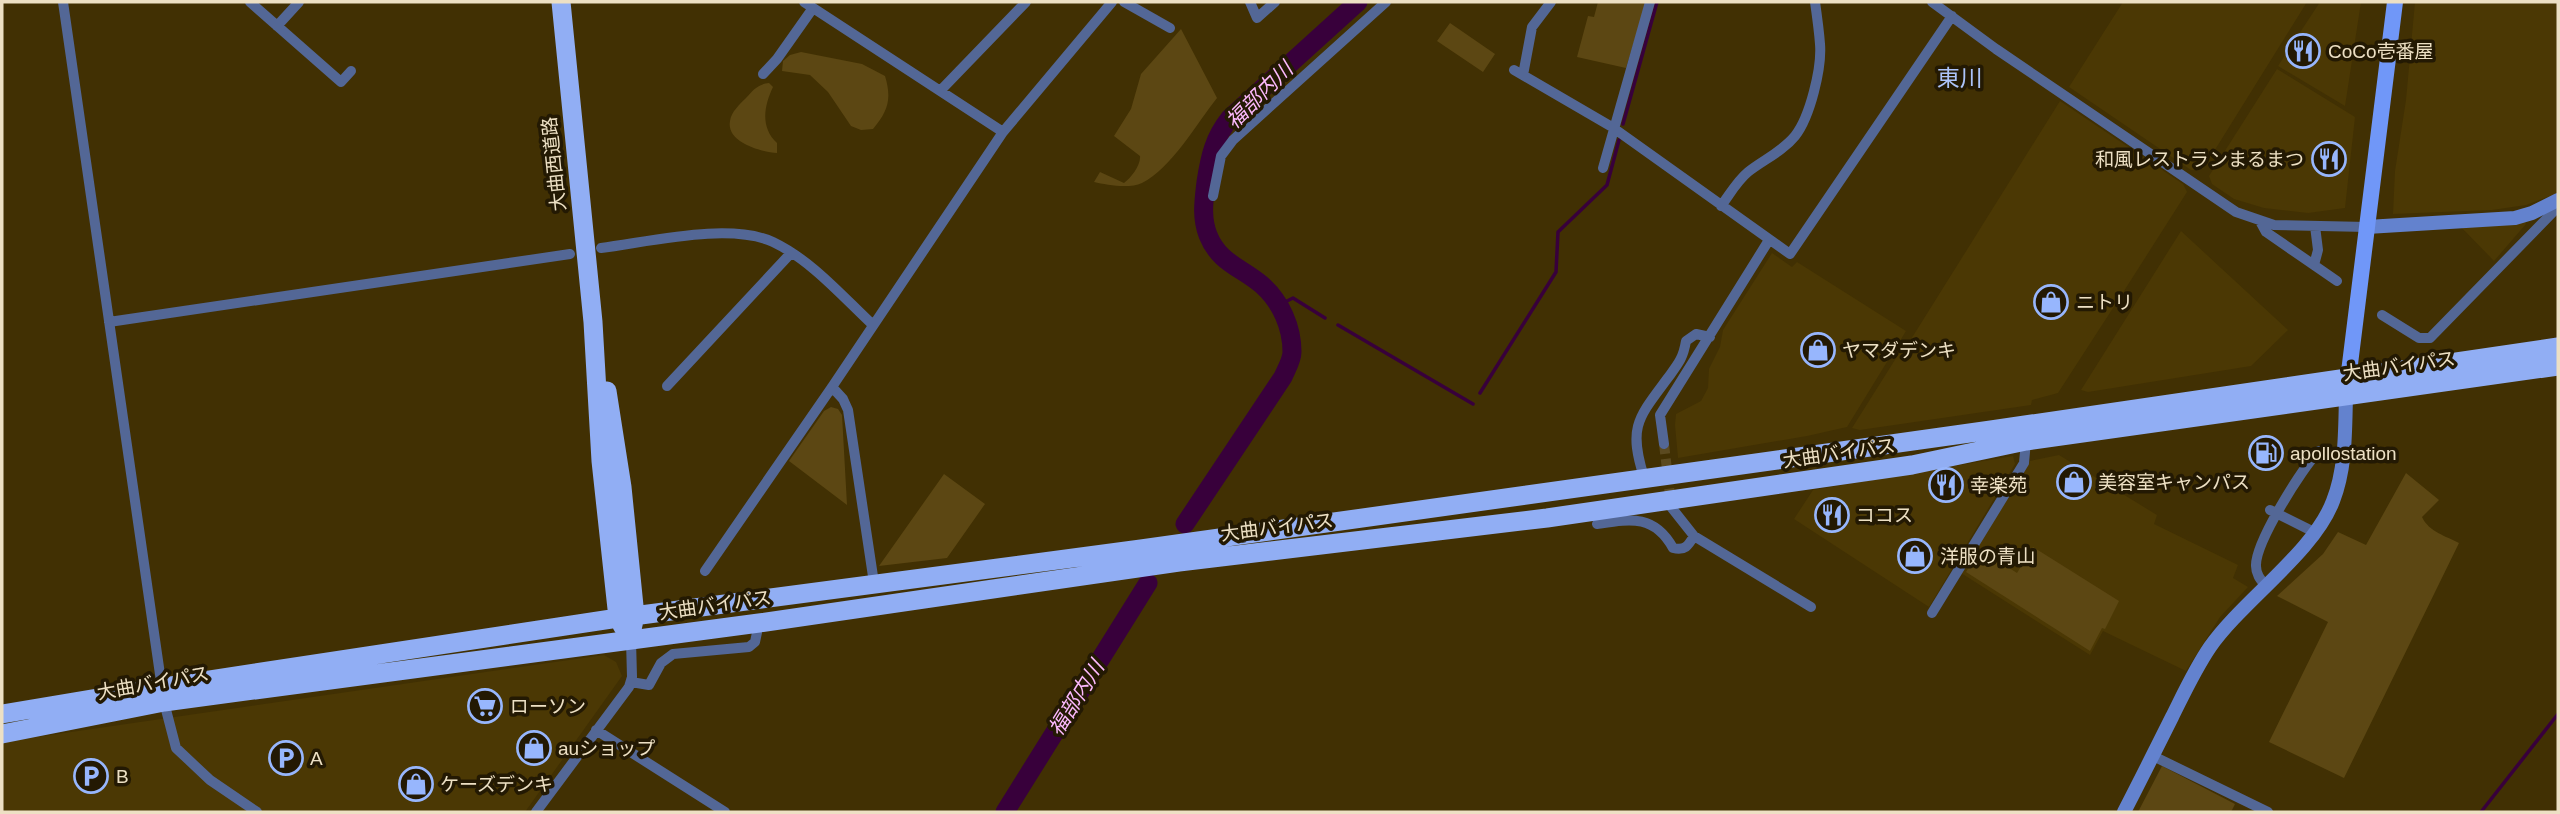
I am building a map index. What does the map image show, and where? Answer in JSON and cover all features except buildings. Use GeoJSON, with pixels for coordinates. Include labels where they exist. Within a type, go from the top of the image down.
{"type":"FeatureCollection","features":[{"type":"Feature","properties":{"kind":"highway","name":"大曲西道路"},"geometry":{"type":"LineString","coordinates":[[561,2],[593,322],[622,487],[626,617],[631,639]]}},
{"type":"Feature","properties":{"kind":"highway","name":"大曲バイパス"},"geometry":{"type":"LineString","coordinates":[[2,714],[631,639],[1179,562],[1602,510],[1912,465],[2026,441],[2558,347]]}},
{"type":"Feature","properties":{"kind":"highway","name":"大曲バイパス"},"geometry":{"type":"LineString","coordinates":[[2,734],[163,695],[626,617],[1141,549],[1978,432],[2347,386],[2558,366]]}},
{"type":"Feature","properties":{"kind":"main road"},"geometry":{"type":"LineString","coordinates":[[2347,386],[2395,2]]}},
{"type":"Feature","properties":{"kind":"street"},"geometry":{"type":"LineString","coordinates":[[63,2],[163,695],[176,748],[210,780],[257,812]]}},
{"type":"Feature","properties":{"kind":"street"},"geometry":{"type":"LineString","coordinates":[[250,2],[341,82],[351,71]]}},
{"type":"Feature","properties":{"kind":"street"},"geometry":{"type":"LineString","coordinates":[[277,26],[299,2]]}},
{"type":"Feature","properties":{"kind":"street"},"geometry":{"type":"LineString","coordinates":[[941,90],[1026,2]]}},
{"type":"Feature","properties":{"kind":"street"},"geometry":{"type":"LineString","coordinates":[[705,570],[1003,132],[1112,2]]}},
{"type":"Feature","properties":{"kind":"street"},"geometry":{"type":"LineString","coordinates":[[1124,2],[1170,28]]}},
{"type":"Feature","properties":{"kind":"street"},"geometry":{"type":"LineString","coordinates":[[1250,2],[1256,18],[1275,2]]}},
{"type":"Feature","properties":{"kind":"street"},"geometry":{"type":"LineString","coordinates":[[1213,196],[1221,156],[1233,140],[1386,2]]}},
{"type":"Feature","properties":{"kind":"street"},"geometry":{"type":"LineString","coordinates":[[1551,2],[1532,27],[1518,72],[1615,128],[1790,254],[1952,16]]}},
{"type":"Feature","properties":{"kind":"street"},"geometry":{"type":"LineString","coordinates":[[1603,168],[1650,2]]}},
{"type":"Feature","properties":{"kind":"street"},"geometry":{"type":"LineString","coordinates":[[1721,205],[1740,179],[1783,146],[1801,125],[1820,62],[1821,46],[1815,2]]}},
{"type":"Feature","properties":{"kind":"street"},"geometry":{"type":"LineString","coordinates":[[1932,2],[2236,212],[2260,221],[2274,225],[2367,227],[2515,218],[2532,214],[2558,200]]}},
{"type":"Feature","properties":{"kind":"street"},"geometry":{"type":"LineString","coordinates":[[763,74],[777,59],[809,5],[1003,132]]}},
{"type":"Feature","properties":{"kind":"street"},"geometry":{"type":"LineString","coordinates":[[2382,315],[2419,338],[2430,338],[2558,207]]}},
{"type":"Feature","properties":{"kind":"street"},"geometry":{"type":"LineString","coordinates":[[2260,221],[2266,232],[2337,281]]}},
{"type":"Feature","properties":{"kind":"street"},"geometry":{"type":"LineString","coordinates":[[2314,265],[2318,250],[2315,226]]}},
{"type":"Feature","properties":{"kind":"street"},"geometry":{"type":"LineString","coordinates":[[601,248],[720,233],[750,235],[771,241],[791,253],[821,276],[873,325]]}},
{"type":"Feature","properties":{"kind":"street"},"geometry":{"type":"LineString","coordinates":[[1664,444],[1660,415],[1769,240]]}},
{"type":"Feature","properties":{"kind":"street"},"geometry":{"type":"LineString","coordinates":[[667,386],[791,253]]}},
{"type":"Feature","properties":{"kind":"street"},"geometry":{"type":"LineString","coordinates":[[109,322],[570,254]]}},
{"type":"Feature","properties":{"kind":"street"},"geometry":{"type":"LineString","coordinates":[[1644,477],[1638,460],[1636,438],[1640,414],[1684,357],[1686,341],[1696,334],[1710,337]]}},
{"type":"Feature","properties":{"kind":"street"},"geometry":{"type":"LineString","coordinates":[[2124,812],[2190,681],[2210,648],[2233,618],[2314,532],[2332,504],[2344,454],[2347,386]]}},
{"type":"Feature","properties":{"kind":"street"},"geometry":{"type":"LineString","coordinates":[[832,387],[843,399],[848,410],[874,583]]}},
{"type":"Feature","properties":{"kind":"street"},"geometry":{"type":"LineString","coordinates":[[1932,613],[2024,463],[2026,441]]}},
{"type":"Feature","properties":{"kind":"street"},"geometry":{"type":"LineString","coordinates":[[2265,585],[2257,575],[2256,558],[2274,512],[2319,451]]}},
{"type":"Feature","properties":{"kind":"street"},"geometry":{"type":"LineString","coordinates":[[1671,507],[1695,536],[1811,607]]}},
{"type":"Feature","properties":{"kind":"street"},"geometry":{"type":"LineString","coordinates":[[1602,510],[1597,524],[1640,520],[1655,527],[1667,538],[1672,548],[1681,550],[1688,547],[1695,536]]}},
{"type":"Feature","properties":{"kind":"street"},"geometry":{"type":"LineString","coordinates":[[2274,512],[2314,532]]}},
{"type":"Feature","properties":{"kind":"street"},"geometry":{"type":"LineString","coordinates":[[631,682],[649,685],[661,663],[673,654],[749,647],[755,642],[759,622]]}},
{"type":"Feature","properties":{"kind":"street"},"geometry":{"type":"LineString","coordinates":[[536,812],[620,701],[631,682],[631,639]]}},
{"type":"Feature","properties":{"kind":"street"},"geometry":{"type":"LineString","coordinates":[[596,730],[725,812]]}},
{"type":"Feature","properties":{"kind":"street"},"geometry":{"type":"LineString","coordinates":[[2152,756],[2268,812]]}},
{"type":"Feature","properties":{"kind":"shaded area"},"geometry":{"type":"Polygon","coordinates":[[[1598,2],[1646,3],[1626,68],[1577,57],[1588,16],[1594,17],[1598,2]]]}},
{"type":"Feature","properties":{"kind":"shaded area"},"geometry":{"type":"Polygon","coordinates":[[[2123,2],[2307,2],[2203,169],[2191,170],[2069,87],[2123,2]]]}},
{"type":"Feature","properties":{"kind":"shaded area"},"geometry":{"type":"Polygon","coordinates":[[[2320,2],[2361,2],[2345,106],[2278,66],[2320,2]]]}},
{"type":"Feature","properties":{"kind":"shaded area"},"geometry":{"type":"Polygon","coordinates":[[[2415,2],[2558,2],[2558,193],[2526,205],[2492,210],[2393,214],[2395,171],[2406,100],[2415,2]]]}},
{"type":"Feature","properties":{"kind":"shaded area"},"geometry":{"type":"Polygon","coordinates":[[[1450,23],[1495,54],[1483,72],[1437,41],[1450,23]]]}},
{"type":"Feature","properties":{"kind":"shaded area"},"geometry":{"type":"Polygon","coordinates":[[[1181,29],[1217,98],[1183,145],[1153,176],[1131,186],[1094,182],[1100,172],[1124,183],[1137,167],[1140,156],[1114,136],[1131,109],[1141,74],[1181,29]]]}},
{"type":"Feature","properties":{"kind":"shaded area"},"geometry":{"type":"Polygon","coordinates":[[[801,52],[862,64],[885,76],[887,104],[873,129],[861,130],[851,126],[828,92],[810,75],[782,71],[783,61],[790,55],[801,52]]]}},
{"type":"Feature","properties":{"kind":"shaded area"},"geometry":{"type":"Polygon","coordinates":[[[2277,69],[2355,117],[2345,208],[2308,213],[2264,208],[2234,199],[2212,184],[2209,176],[2277,69]]]}},
{"type":"Feature","properties":{"kind":"shaded area"},"geometry":{"type":"Polygon","coordinates":[[[769,83],[773,87],[765,116],[768,130],[777,143],[777,153],[746,145],[739,141],[730,129],[730,121],[736,108],[756,88],[769,83]]]}},
{"type":"Feature","properties":{"kind":"shaded area"},"geometry":{"type":"Polygon","coordinates":[[[2060,101],[2183,184],[2187,192],[2058,393],[2032,400],[2031,405],[1860,430],[1852,428],[1913,336],[2060,101]]]}},
{"type":"Feature","properties":{"kind":"shaded area"},"geometry":{"type":"Polygon","coordinates":[[[2525,221],[2526,224],[2494,261],[2460,226],[2525,221]]]}},
{"type":"Feature","properties":{"kind":"shaded area"},"geometry":{"type":"Polygon","coordinates":[[[2181,231],[2288,330],[2251,366],[2088,392],[2081,390],[2181,231]]]}},
{"type":"Feature","properties":{"kind":"shaded area"},"geometry":{"type":"Polygon","coordinates":[[[1772,253],[1792,267],[1797,262],[1906,331],[1847,427],[1678,458],[1676,414],[1701,401],[1708,388],[1709,369],[1720,347],[1723,330],[1772,253]]]}},
{"type":"Feature","properties":{"kind":"shaded area"},"geometry":{"type":"Polygon","coordinates":[[[831,407],[838,409],[842,415],[847,505],[789,461],[824,411],[831,407]]]}},
{"type":"Feature","properties":{"kind":"shaded area"},"geometry":{"type":"Polygon","coordinates":[[[2059,455],[2157,515],[2154,524],[2238,565],[2233,578],[2248,587],[2220,617],[2186,671],[2103,631],[2090,655],[1961,573],[2030,461],[2059,455]]]}},
{"type":"Feature","properties":{"kind":"shaded area"},"geometry":{"type":"Polygon","coordinates":[[[2013,456],[2015,464],[1929,607],[1794,519],[1813,490],[2013,456]]]}},
{"type":"Feature","properties":{"kind":"shaded area"},"geometry":{"type":"Polygon","coordinates":[[[2406,473],[2439,500],[2422,517],[2425,522],[2438,533],[2459,543],[2344,778],[2269,742],[2328,622],[2277,596],[2323,554],[2338,532],[2366,545],[2406,473]]]}},
{"type":"Feature","properties":{"kind":"shaded area"},"geometry":{"type":"Polygon","coordinates":[[[944,474],[985,504],[947,558],[879,566],[944,474]]]}},
{"type":"Feature","properties":{"kind":"shaded area"},"geometry":{"type":"Polygon","coordinates":[[[2033,547],[2119,601],[2090,651],[1966,572],[1980,549],[2017,573],[2033,547]]]}},
{"type":"Feature","properties":{"kind":"shaded area"},"geometry":{"type":"Polygon","coordinates":[[[604,655],[616,662],[622,676],[525,812],[2,812],[2,742],[604,655]]]}},
{"type":"Feature","properties":{"kind":"shaded area"},"geometry":{"type":"Polygon","coordinates":[[[2162,766],[2235,804],[2231,812],[2138,812],[2162,766]]]}},
{"type":"Feature","properties":{"kind":"waterway","name":"福部内川"},"geometry":{"type":"LineString","coordinates":[[1185,524],[1283,377],[1292,352],[1288,324],[1275,299],[1262,285],[1224,258],[1208,235],[1204,222],[1204,202],[1214,148],[1230,118],[1358,2]]}},
{"type":"Feature","properties":{"kind":"waterway"},"geometry":{"type":"LineString","coordinates":[[1623,124],[1657,2]]}},
{"type":"Feature","properties":{"kind":"waterway"},"geometry":{"type":"LineString","coordinates":[[1480,393],[1556,272],[1558,232],[1607,185],[1619,140]]}},
{"type":"Feature","properties":{"kind":"waterway"},"geometry":{"type":"LineString","coordinates":[[1279,305],[1293,298],[1325,318]]}},
{"type":"Feature","properties":{"kind":"waterway"},"geometry":{"type":"LineString","coordinates":[[1338,325],[1473,404]]}},
{"type":"Feature","properties":{"kind":"waterway","name":"福部内川"},"geometry":{"type":"LineString","coordinates":[[1005,812],[1148,583]]}},
{"type":"Feature","properties":{"kind":"waterway"},"geometry":{"type":"LineString","coordinates":[[2481,812],[2558,714]]}},
{"type":"Feature","properties":{"kind":"tunnel"},"geometry":{"type":"LineString","coordinates":[[1664,444],[1671,504]]}},
{"type":"Feature","properties":{"kind":"place","name":"CoCo壱番屋"},"geometry":{"type":"Point","coordinates":[2303,51]}},
{"type":"Feature","properties":{"kind":"place","name":"和風レストランまるまつ"},"geometry":{"type":"Point","coordinates":[2329,159]}},
{"type":"Feature","properties":{"kind":"place","name":"ニトリ"},"geometry":{"type":"Point","coordinates":[2051,302]}},
{"type":"Feature","properties":{"kind":"place","name":"ヤマダデンキ"},"geometry":{"type":"Point","coordinates":[1818,350]}},
{"type":"Feature","properties":{"kind":"place","name":"apollostation"},"geometry":{"type":"Point","coordinates":[2266,453]}},
{"type":"Feature","properties":{"kind":"place","name":"美容室キャンパス"},"geometry":{"type":"Point","coordinates":[2074,482]}},
{"type":"Feature","properties":{"kind":"place","name":"幸楽苑"},"geometry":{"type":"Point","coordinates":[1946,485]}},
{"type":"Feature","properties":{"kind":"place","name":"ココス"},"geometry":{"type":"Point","coordinates":[1832,515]}},
{"type":"Feature","properties":{"kind":"place","name":"洋服の青山"},"geometry":{"type":"Point","coordinates":[1915,556]}},
{"type":"Feature","properties":{"kind":"place","name":"ローソン"},"geometry":{"type":"Point","coordinates":[485,706]}},
{"type":"Feature","properties":{"kind":"place","name":"auショップ"},"geometry":{"type":"Point","coordinates":[534,748]}},
{"type":"Feature","properties":{"kind":"place","name":"A"},"geometry":{"type":"Point","coordinates":[286,758]}},
{"type":"Feature","properties":{"kind":"place","name":"B"},"geometry":{"type":"Point","coordinates":[91,776]}},
{"type":"Feature","properties":{"kind":"place","name":"ケーズデンキ"},"geometry":{"type":"Point","coordinates":[416,784]}},
{"type":"Feature","properties":{"kind":"district","name":"東川"},"geometry":{"type":"Point","coordinates":[1960,78]}}]}
